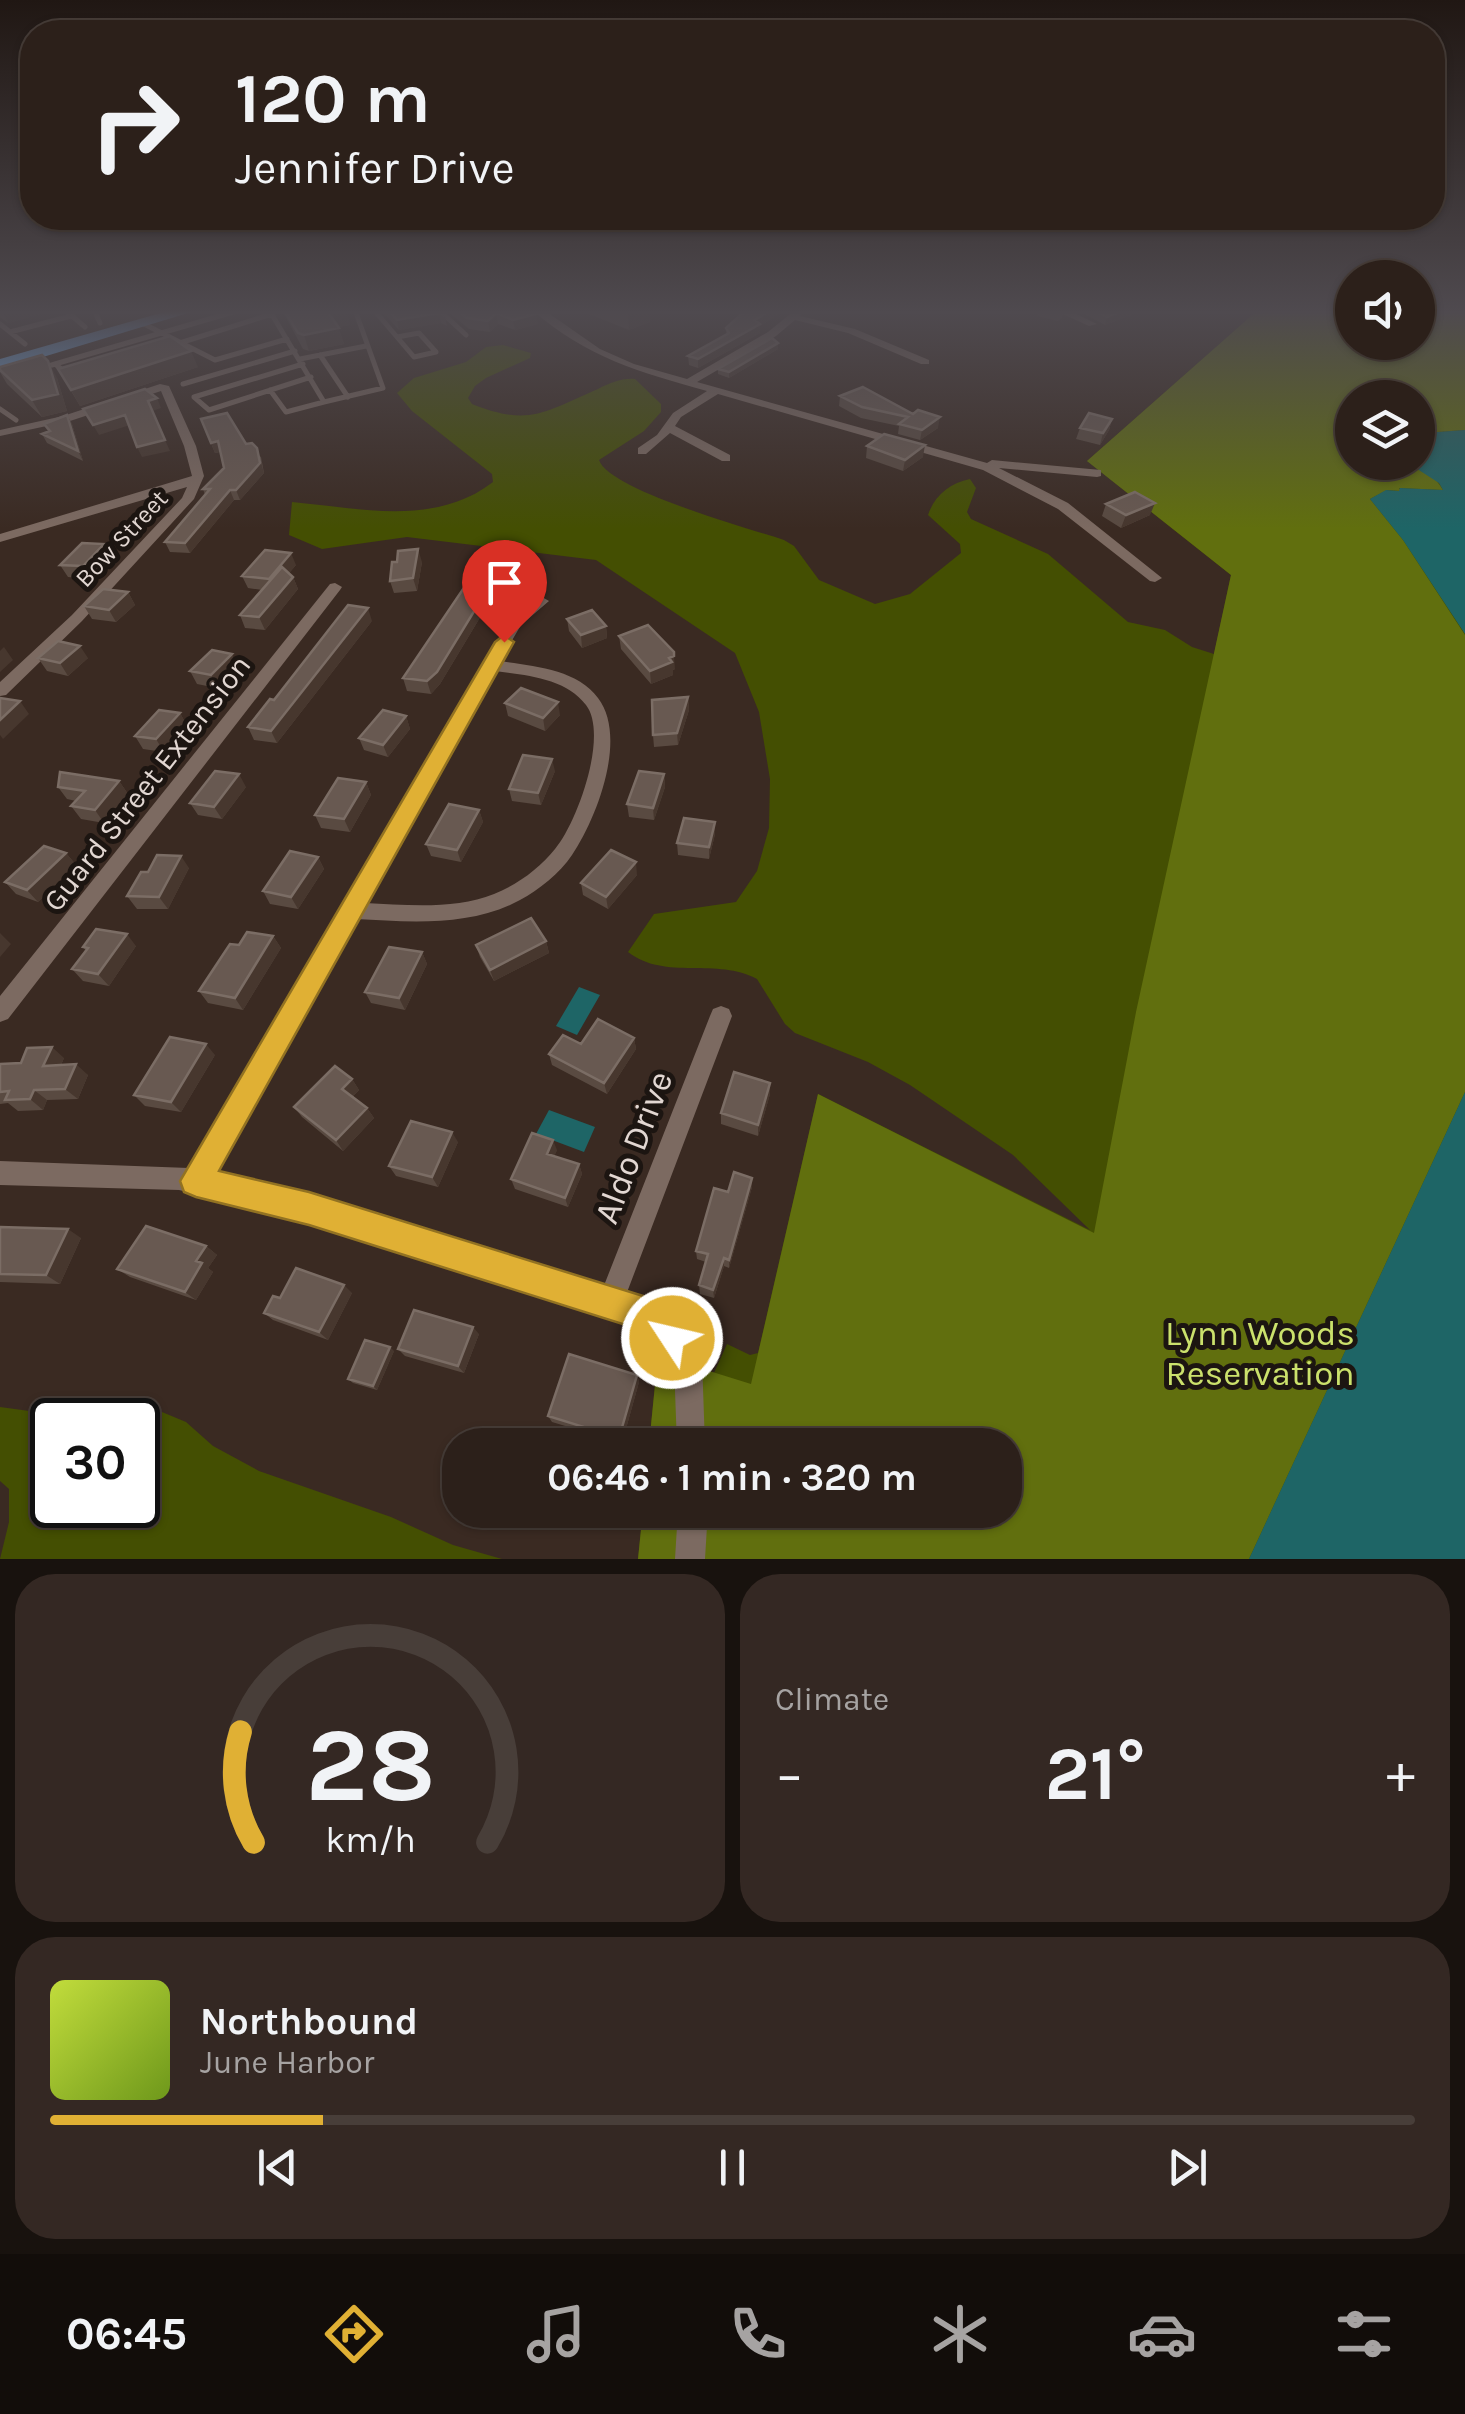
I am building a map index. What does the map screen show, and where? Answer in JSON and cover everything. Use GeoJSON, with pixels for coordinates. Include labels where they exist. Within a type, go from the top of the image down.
{"type":"FeatureCollection","features":[{"type":"Feature","properties":{"kind":"street"},"geometry":{"type":"LineString","coordinates":[[687,383],[971,461],[1098,473]]}},
{"type":"Feature","properties":{"kind":"street","name":"Bow Street"},"geometry":{"type":"LineString","coordinates":[[0,433],[66,420],[164,386],[190,446],[196,480],[188,499],[77,618],[0,691]]}},
{"type":"Feature","properties":{"kind":"street"},"geometry":{"type":"LineString","coordinates":[[642,452],[676,414],[714,392]]}},
{"type":"Feature","properties":{"kind":"street"},"geometry":{"type":"LineString","coordinates":[[668,427],[726,458]]}},
{"type":"Feature","properties":{"kind":"street"},"geometry":{"type":"LineString","coordinates":[[971,461],[1063,506],[1155,578]]}},
{"type":"Feature","properties":{"kind":"street"},"geometry":{"type":"LineString","coordinates":[[0,538],[196,480]]}},
{"type":"Feature","properties":{"kind":"street","name":"Guard Street Extension"},"geometry":{"type":"LineString","coordinates":[[0,1012],[335,587]]}},
{"type":"Feature","properties":{"kind":"street"},"geometry":{"type":"LineString","coordinates":[[196,1181],[515,622],[542,601]]}},
{"type":"Feature","properties":{"kind":"street"},"geometry":{"type":"LineString","coordinates":[[348,910],[444,914],[512,895],[565,850],[592,786],[606,735],[593,700],[552,674],[491,665]]}},
{"type":"Feature","properties":{"kind":"street","name":"Aldo Drive"},"geometry":{"type":"LineString","coordinates":[[610,1304],[721,1016]]}},
{"type":"Feature","properties":{"kind":"street"},"geometry":{"type":"LineString","coordinates":[[0,1173],[196,1181],[309,1208],[656,1318],[688,1359],[690,1428]]}},
{"type":"Feature","properties":{"kind":"street"},"geometry":{"type":"LineString","coordinates":[[690,1559],[692,1528]]}},
{"type":"Feature","properties":{"kind":"lane"},"geometry":{"type":"LineString","coordinates":[[183,384],[187,383]]}},
{"type":"Feature","properties":{"kind":"lane"},"geometry":{"type":"LineString","coordinates":[[238,383],[194,397],[210,410],[293,383]]}},
{"type":"Feature","properties":{"kind":"lane"},"geometry":{"type":"LineString","coordinates":[[314,383],[324,402]]}},
{"type":"Feature","properties":{"kind":"lane"},"geometry":{"type":"LineString","coordinates":[[339,383],[348,396]]}},
{"type":"Feature","properties":{"kind":"lane"},"geometry":{"type":"LineString","coordinates":[[270,390],[286,412],[383,388],[381,383]]}},
{"type":"Feature","properties":{"kind":"lane"},"geometry":{"type":"LineString","coordinates":[[0,408],[16,420]]}},
{"type":"Feature","properties":{"kind":"green space","name":"Lynn Woods Reservation"},"geometry":{"type":"Polygon","coordinates":[[[409,383],[479,383],[468,398],[472,404],[523,415],[564,404],[613,383],[639,383],[661,404],[661,412],[644,431],[599,460],[608,472],[652,495],[784,540],[794,546],[819,580],[875,604],[910,594],[961,553],[960,544],[928,515],[944,491],[970,479],[976,488],[967,512],[971,519],[1048,554],[1128,622],[1165,630],[1192,647],[1214,654],[1231,575],[1087,461],[1176,383],[1335,383],[1335,480],[1435,480],[1435,383],[1465,383],[1465,1559],[638,1559],[641,1528],[1022,1528],[1022,1428],[651,1428],[658,1355],[714,1373],[727,1344],[750,1355],[758,1353],[818,1094],[1090,1230],[1013,1155],[910,1085],[868,1062],[795,1033],[757,979],[726,970],[658,965],[628,952],[654,914],[736,902],[757,871],[769,828],[770,779],[759,712],[735,653],[596,560],[407,537],[322,549],[289,535],[292,502],[370,510],[422,510],[470,496],[493,482],[492,474],[412,411],[397,393],[409,383]]]}},
{"type":"Feature","properties":{"kind":"green space","name":"Lynn Woods Reservation"},"geometry":{"type":"Polygon","coordinates":[[[1176,383],[1335,383],[1335,480],[1435,479],[1443,490],[1399,488],[1401,491],[1387,490],[1370,499],[1403,540],[1465,635],[1465,1092],[1249,1559],[638,1559],[641,1528],[1022,1528],[1022,1428],[651,1428],[658,1355],[751,1384],[818,1094],[1094,1233],[1136,1012],[1231,575],[1087,461],[1176,383]]]}},
{"type":"Feature","properties":{"kind":"green space","name":"Lynn Woods Reservation"},"geometry":{"type":"Polygon","coordinates":[[[1435,383],[1465,383],[1465,430],[1435,432],[1435,383]]]}},
{"type":"Feature","properties":{"kind":"green space"},"geometry":{"type":"Polygon","coordinates":[[[0,1407],[30,1411],[30,1528],[160,1528],[162,1412],[186,1422],[213,1446],[259,1471],[391,1517],[453,1545],[502,1559],[0,1559],[9,1522],[9,1489],[0,1481],[0,1407]]]}},
{"type":"Feature","properties":{"kind":"water"},"geometry":{"type":"Polygon","coordinates":[[[1465,430],[1465,634],[1403,540],[1370,499],[1400,488],[1443,490],[1434,480],[1435,432],[1465,430]]]}},
{"type":"Feature","properties":{"kind":"water"},"geometry":{"type":"Polygon","coordinates":[[[579,987],[600,995],[577,1035],[556,1026],[579,987]]]}},
{"type":"Feature","properties":{"kind":"water"},"geometry":{"type":"Polygon","coordinates":[[[1465,1092],[1465,1559],[1249,1559],[1465,1092]]]}},
{"type":"Feature","properties":{"kind":"water"},"geometry":{"type":"Polygon","coordinates":[[[549,1110],[595,1127],[584,1152],[536,1134],[549,1110]]]}},
{"type":"Feature","properties":{"kind":"building"},"geometry":{"type":"Polygon","coordinates":[[[14,383],[55,383],[58,394],[32,400],[14,383]]]}},
{"type":"Feature","properties":{"kind":"building"},"geometry":{"type":"Polygon","coordinates":[[[67,383],[93,383],[71,390],[67,383]]]}},
{"type":"Feature","properties":{"kind":"building"},"geometry":{"type":"Polygon","coordinates":[[[863,387],[913,414],[918,410],[940,417],[922,430],[899,424],[908,417],[862,407],[840,396],[863,387]]]}},
{"type":"Feature","properties":{"kind":"building"},"geometry":{"type":"Polygon","coordinates":[[[145,389],[157,398],[148,401],[165,440],[137,447],[125,415],[93,425],[83,409],[145,389]]]}},
{"type":"Feature","properties":{"kind":"building"},"geometry":{"type":"Polygon","coordinates":[[[227,413],[246,444],[257,448],[260,463],[236,490],[230,490],[185,543],[165,542],[210,489],[203,489],[224,468],[218,441],[211,443],[201,419],[227,413]]]}},
{"type":"Feature","properties":{"kind":"building"},"geometry":{"type":"Polygon","coordinates":[[[1089,413],[1112,419],[1103,433],[1080,428],[1089,413]]]}},
{"type":"Feature","properties":{"kind":"building"},"geometry":{"type":"Polygon","coordinates":[[[67,415],[78,451],[42,434],[50,431],[44,424],[67,415]]]}},
{"type":"Feature","properties":{"kind":"building"},"geometry":{"type":"Polygon","coordinates":[[[884,434],[925,445],[905,460],[867,446],[884,434]]]}},
{"type":"Feature","properties":{"kind":"building"},"geometry":{"type":"Polygon","coordinates":[[[1135,492],[1155,503],[1126,515],[1106,504],[1135,492]]]}},
{"type":"Feature","properties":{"kind":"building"},"geometry":{"type":"Polygon","coordinates":[[[82,543],[104,544],[83,566],[60,565],[82,543]]]}},
{"type":"Feature","properties":{"kind":"building"},"geometry":{"type":"Polygon","coordinates":[[[418,549],[413,578],[390,581],[398,551],[418,549]]]}},
{"type":"Feature","properties":{"kind":"building"},"geometry":{"type":"Polygon","coordinates":[[[265,550],[291,553],[269,579],[242,576],[265,550]]]}},
{"type":"Feature","properties":{"kind":"building"},"geometry":{"type":"Polygon","coordinates":[[[482,561],[503,564],[437,672],[427,681],[403,678],[482,561]]]}},
{"type":"Feature","properties":{"kind":"building"},"geometry":{"type":"Polygon","coordinates":[[[282,567],[293,577],[259,617],[240,615],[282,567]]]}},
{"type":"Feature","properties":{"kind":"building"},"geometry":{"type":"Polygon","coordinates":[[[103,589],[128,592],[109,610],[84,606],[103,589]]]}},
{"type":"Feature","properties":{"kind":"building"},"geometry":{"type":"Polygon","coordinates":[[[348,605],[368,608],[271,731],[248,727],[270,699],[274,700],[348,605]]]}},
{"type":"Feature","properties":{"kind":"building"},"geometry":{"type":"Polygon","coordinates":[[[592,610],[606,626],[581,635],[567,619],[592,610]]]}},
{"type":"Feature","properties":{"kind":"building"},"geometry":{"type":"Polygon","coordinates":[[[648,625],[674,652],[669,658],[672,662],[650,671],[619,636],[648,625]]]}},
{"type":"Feature","properties":{"kind":"building"},"geometry":{"type":"Polygon","coordinates":[[[58,641],[80,646],[60,663],[38,658],[58,641]]]}},
{"type":"Feature","properties":{"kind":"building"},"geometry":{"type":"Polygon","coordinates":[[[212,650],[232,654],[211,675],[190,671],[212,650]]]}},
{"type":"Feature","properties":{"kind":"building"},"geometry":{"type":"Polygon","coordinates":[[[521,688],[558,702],[543,718],[505,703],[521,688]]]}},
{"type":"Feature","properties":{"kind":"building"},"geometry":{"type":"Polygon","coordinates":[[[688,697],[677,733],[653,735],[652,700],[688,697]]]}},
{"type":"Feature","properties":{"kind":"building"},"geometry":{"type":"Polygon","coordinates":[[[0,698],[20,701],[0,720],[0,698]]]}},
{"type":"Feature","properties":{"kind":"building"},"geometry":{"type":"Polygon","coordinates":[[[159,710],[180,713],[156,739],[135,736],[159,710]]]}},
{"type":"Feature","properties":{"kind":"building"},"geometry":{"type":"Polygon","coordinates":[[[383,710],[406,716],[383,745],[359,738],[383,710]]]}},
{"type":"Feature","properties":{"kind":"building"},"geometry":{"type":"Polygon","coordinates":[[[523,755],[552,759],[538,793],[509,789],[523,755]]]}},
{"type":"Feature","properties":{"kind":"building"},"geometry":{"type":"Polygon","coordinates":[[[215,771],[239,774],[214,807],[190,803],[215,771]]]}},
{"type":"Feature","properties":{"kind":"building"},"geometry":{"type":"Polygon","coordinates":[[[639,771],[664,774],[653,808],[627,804],[639,771]]]}},
{"type":"Feature","properties":{"kind":"building"},"geometry":{"type":"Polygon","coordinates":[[[60,772],[119,781],[95,810],[71,806],[85,791],[58,787],[60,772]]]}},
{"type":"Feature","properties":{"kind":"building"},"geometry":{"type":"Polygon","coordinates":[[[338,778],[366,782],[344,819],[315,815],[338,778]]]}},
{"type":"Feature","properties":{"kind":"building"},"geometry":{"type":"Polygon","coordinates":[[[449,804],[479,810],[457,850],[426,844],[449,804]]]}},
{"type":"Feature","properties":{"kind":"building"},"geometry":{"type":"Polygon","coordinates":[[[684,818],[715,822],[709,847],[677,843],[684,818]]]}},
{"type":"Feature","properties":{"kind":"building"},"geometry":{"type":"Polygon","coordinates":[[[44,846],[66,853],[27,890],[5,882],[44,846]]]}},
{"type":"Feature","properties":{"kind":"building"},"geometry":{"type":"Polygon","coordinates":[[[611,850],[636,862],[606,897],[581,883],[611,850]]]}},
{"type":"Feature","properties":{"kind":"building"},"geometry":{"type":"Polygon","coordinates":[[[290,851],[318,857],[291,897],[263,891],[290,851]]]}},
{"type":"Feature","properties":{"kind":"building"},"geometry":{"type":"Polygon","coordinates":[[[157,855],[181,856],[159,897],[127,896],[141,872],[148,872],[157,855]]]}},
{"type":"Feature","properties":{"kind":"building"},"geometry":{"type":"Polygon","coordinates":[[[531,918],[546,941],[490,970],[476,945],[531,918]]]}},
{"type":"Feature","properties":{"kind":"building"},"geometry":{"type":"Polygon","coordinates":[[[96,929],[127,934],[98,974],[72,969],[88,948],[83,947],[96,929]]]}},
{"type":"Feature","properties":{"kind":"building"},"geometry":{"type":"Polygon","coordinates":[[[247,932],[273,936],[235,998],[199,991],[230,944],[239,945],[247,932]]]}},
{"type":"Feature","properties":{"kind":"building"},"geometry":{"type":"Polygon","coordinates":[[[389,947],[422,952],[399,998],[365,992],[389,947]]]}},
{"type":"Feature","properties":{"kind":"building"},"geometry":{"type":"Polygon","coordinates":[[[598,1019],[634,1038],[604,1083],[549,1054],[563,1035],[581,1044],[598,1019]]]}},
{"type":"Feature","properties":{"kind":"building"},"geometry":{"type":"Polygon","coordinates":[[[170,1037],[206,1044],[171,1102],[134,1095],[170,1037]]]}},
{"type":"Feature","properties":{"kind":"building"},"geometry":{"type":"Polygon","coordinates":[[[52,1047],[43,1066],[76,1064],[65,1089],[34,1090],[30,1099],[5,1100],[9,1091],[0,1092],[0,1064],[21,1063],[27,1048],[52,1047]]]}},
{"type":"Feature","properties":{"kind":"building"},"geometry":{"type":"Polygon","coordinates":[[[335,1066],[352,1079],[342,1089],[367,1108],[336,1140],[294,1107],[335,1066]]]}},
{"type":"Feature","properties":{"kind":"building"},"geometry":{"type":"Polygon","coordinates":[[[734,1072],[770,1083],[758,1125],[721,1113],[734,1072]]]}},
{"type":"Feature","properties":{"kind":"building"},"geometry":{"type":"Polygon","coordinates":[[[411,1121],[452,1132],[432,1177],[389,1166],[411,1121]]]}},
{"type":"Feature","properties":{"kind":"building"},"geometry":{"type":"Polygon","coordinates":[[[532,1133],[553,1140],[547,1154],[579,1164],[565,1198],[511,1179],[532,1133]]]}},
{"type":"Feature","properties":{"kind":"building"},"geometry":{"type":"Polygon","coordinates":[[[734,1172],[752,1178],[729,1260],[724,1258],[713,1290],[699,1285],[708,1254],[696,1251],[714,1188],[728,1192],[734,1172]]]}},
{"type":"Feature","properties":{"kind":"building"},"geometry":{"type":"Polygon","coordinates":[[[146,1226],[206,1246],[196,1261],[202,1263],[185,1292],[117,1269],[146,1226]]]}},
{"type":"Feature","properties":{"kind":"building"},"geometry":{"type":"Polygon","coordinates":[[[0,1227],[68,1229],[46,1275],[0,1274],[0,1227]]]}},
{"type":"Feature","properties":{"kind":"building"},"geometry":{"type":"Polygon","coordinates":[[[296,1268],[344,1285],[319,1332],[264,1313],[273,1296],[280,1298],[296,1268]]]}},
{"type":"Feature","properties":{"kind":"building"},"geometry":{"type":"Polygon","coordinates":[[[414,1310],[473,1327],[458,1366],[398,1349],[414,1310]]]}},
{"type":"Feature","properties":{"kind":"building"},"geometry":{"type":"Polygon","coordinates":[[[365,1340],[390,1347],[373,1386],[348,1379],[365,1340]]]}},
{"type":"Feature","properties":{"kind":"building"},"geometry":{"type":"Polygon","coordinates":[[[569,1354],[637,1375],[622,1428],[587,1428],[548,1416],[569,1354]]]}},
{"type":"Feature","properties":{"kind":"route"},"geometry":{"type":"LineString","coordinates":[[504,642],[196,1181],[309,1208],[656,1318],[672,1338]]}}]}
